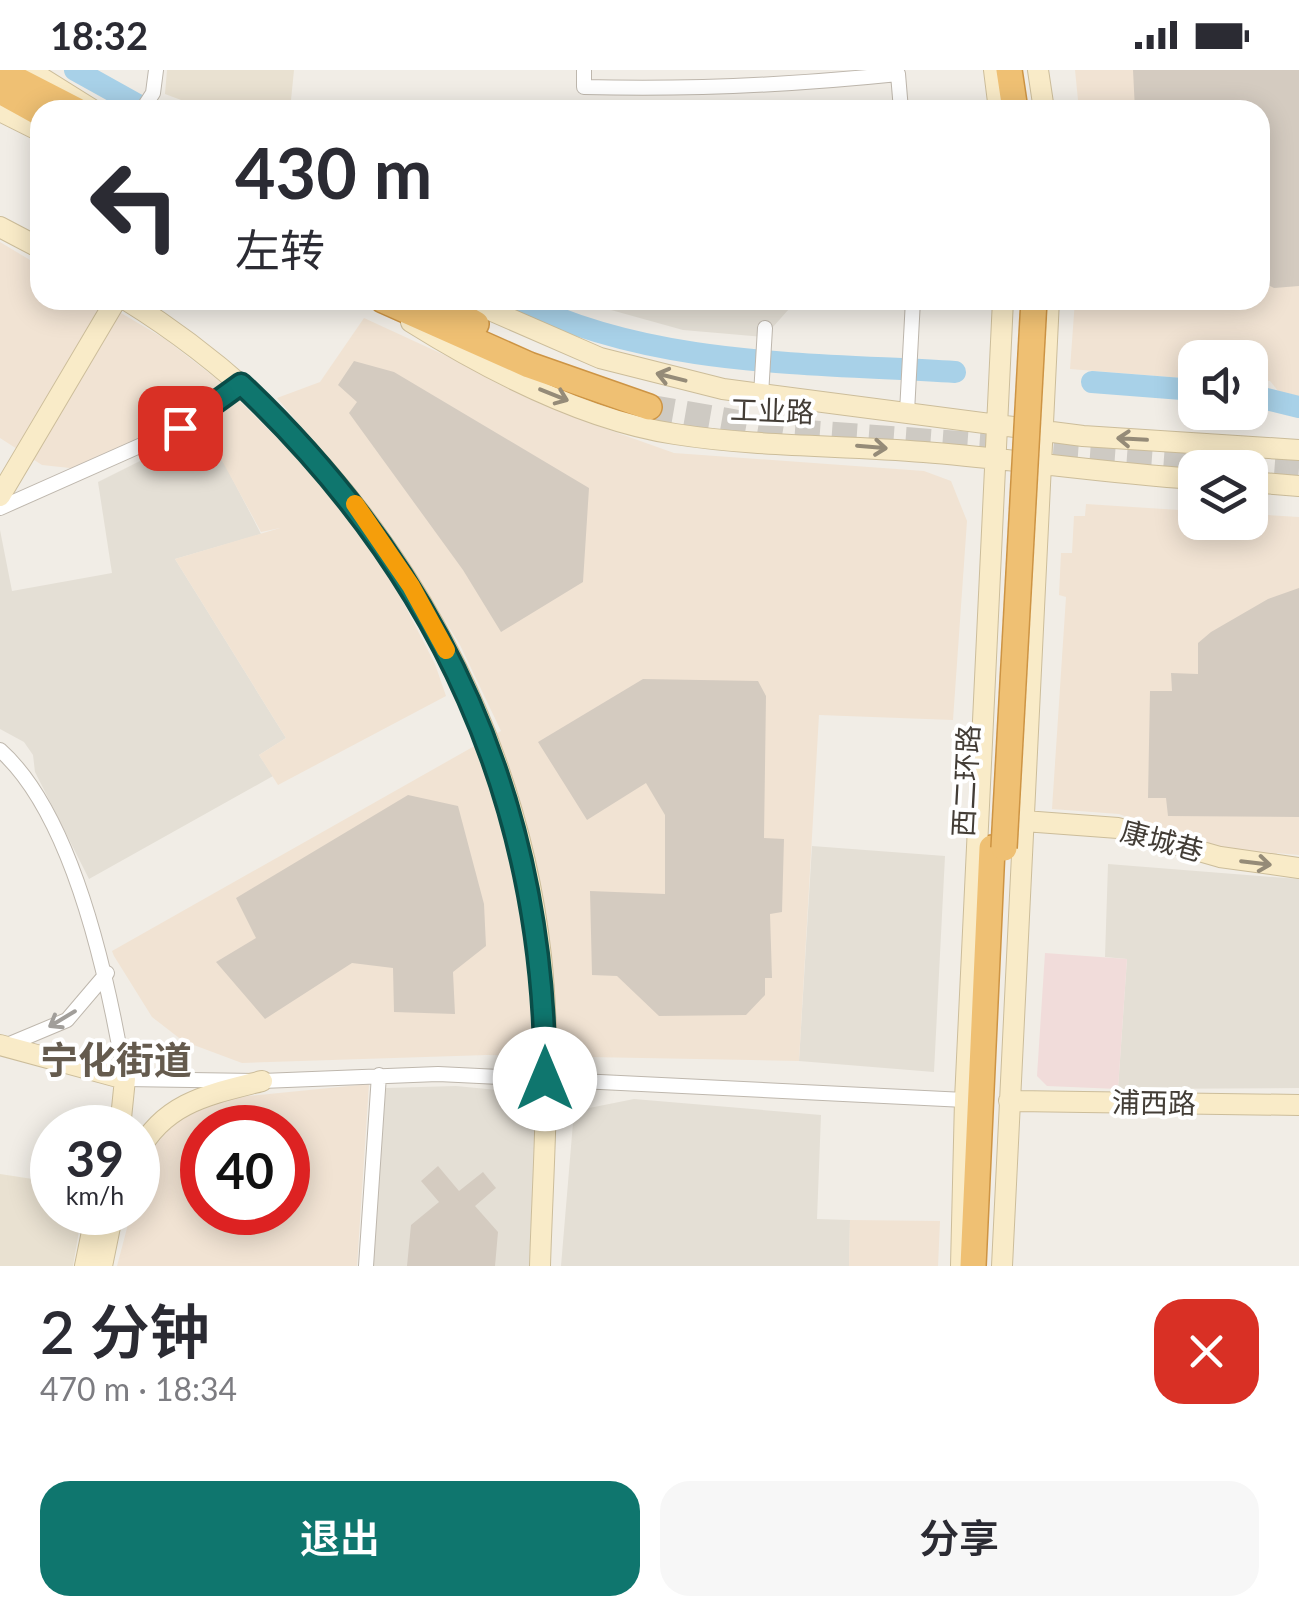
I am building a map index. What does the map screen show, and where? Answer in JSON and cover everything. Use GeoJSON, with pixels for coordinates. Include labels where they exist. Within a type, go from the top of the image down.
{"type":"FeatureCollection","features":[{"type":"Feature","properties":{"kind":"highway"},"geometry":{"type":"LineString","coordinates":[[1009,70],[1014,100]]}},
{"type":"Feature","properties":{"kind":"highway"},"geometry":{"type":"LineString","coordinates":[[1024,70],[1028,100]]}},
{"type":"Feature","properties":{"kind":"highway"},"geometry":{"type":"LineString","coordinates":[[0,71],[37,100]]}},
{"type":"Feature","properties":{"kind":"highway"},"geometry":{"type":"LineString","coordinates":[[0,92],[30,101]]}},
{"type":"Feature","properties":{"kind":"highway","name":"工业路"},"geometry":{"type":"LineString","coordinates":[[433,310],[462,316]]}},
{"type":"Feature","properties":{"kind":"highway","name":"西二环路"},"geometry":{"type":"LineString","coordinates":[[989,1266],[998,848],[1020,310]]}},
{"type":"Feature","properties":{"kind":"highway","name":"西二环路"},"geometry":{"type":"LineString","coordinates":[[973,1266],[1033,310]]}},
{"type":"Feature","properties":{"kind":"highway"},"geometry":{"type":"LineString","coordinates":[[462,316],[544,372],[651,399]]}},
{"type":"Feature","properties":{"kind":"main road"},"geometry":{"type":"LineString","coordinates":[[29,70],[77,100]]}},
{"type":"Feature","properties":{"kind":"main road"},"geometry":{"type":"LineString","coordinates":[[994,70],[998,100]]}},
{"type":"Feature","properties":{"kind":"main road"},"geometry":{"type":"LineString","coordinates":[[1038,70],[1042,100]]}},
{"type":"Feature","properties":{"kind":"main road"},"geometry":{"type":"LineString","coordinates":[[0,111],[30,126]]}},
{"type":"Feature","properties":{"kind":"main road"},"geometry":{"type":"LineString","coordinates":[[0,227],[30,243]]}},
{"type":"Feature","properties":{"kind":"main road"},"geometry":{"type":"LineString","coordinates":[[0,472],[97,310]]}},
{"type":"Feature","properties":{"kind":"main road"},"geometry":{"type":"LineString","coordinates":[[0,496],[110,310]]}},
{"type":"Feature","properties":{"kind":"main road"},"geometry":{"type":"LineString","coordinates":[[140,310],[241,384],[308,450],[368,522],[422,604],[475,708],[510,811],[534,910],[543,978],[545,1079],[540,1266]]}},
{"type":"Feature","properties":{"kind":"main road","name":"工业路"},"geometry":{"type":"LineString","coordinates":[[391,310],[448,345],[522,382],[644,428],[747,443],[822,444],[1178,478]]}},
{"type":"Feature","properties":{"kind":"main road"},"geometry":{"type":"LineString","coordinates":[[961,1266],[964,1100],[1003,310]]}},
{"type":"Feature","properties":{"kind":"main road"},"geometry":{"type":"LineString","coordinates":[[1002,1266],[1048,310]]}},
{"type":"Feature","properties":{"kind":"main road","name":"工业路"},"geometry":{"type":"LineString","coordinates":[[462,316],[600,358],[761,395],[1042,430],[1299,450]]}},
{"type":"Feature","properties":{"kind":"main road"},"geometry":{"type":"LineString","coordinates":[[1268,483],[1299,486]]}},
{"type":"Feature","properties":{"kind":"main road","name":"康城巷"},"geometry":{"type":"LineString","coordinates":[[1024,821],[1118,828],[1220,857],[1299,868]]}},
{"type":"Feature","properties":{"kind":"main road"},"geometry":{"type":"LineString","coordinates":[[2,1046],[119,1078]]}},
{"type":"Feature","properties":{"kind":"main road"},"geometry":{"type":"LineString","coordinates":[[113,1105],[119,1078]]}},
{"type":"Feature","properties":{"kind":"main road"},"geometry":{"type":"LineString","coordinates":[[119,1078],[120,1105]]}},
{"type":"Feature","properties":{"kind":"main road"},"geometry":{"type":"LineString","coordinates":[[160,1122],[182,1105],[262,1081]]}},
{"type":"Feature","properties":{"kind":"main road","name":"浦西路"},"geometry":{"type":"LineString","coordinates":[[1009,1101],[1299,1105]]}},
{"type":"Feature","properties":{"kind":"main road"},"geometry":{"type":"LineString","coordinates":[[85,1266],[99,1235]]}},
{"type":"Feature","properties":{"kind":"main road"},"geometry":{"type":"LineString","coordinates":[[102,1266],[106,1235]]}},
{"type":"Feature","properties":{"kind":"street"},"geometry":{"type":"LineString","coordinates":[[148,100],[156,70]]}},
{"type":"Feature","properties":{"kind":"street"},"geometry":{"type":"LineString","coordinates":[[584,70],[584,87],[669,89],[769,88],[897,72],[901,100]]}},
{"type":"Feature","properties":{"kind":"street"},"geometry":{"type":"LineString","coordinates":[[907,412],[913,310]]}},
{"type":"Feature","properties":{"kind":"street"},"geometry":{"type":"LineString","coordinates":[[761,395],[764,336]]}},
{"type":"Feature","properties":{"kind":"street"},"geometry":{"type":"LineString","coordinates":[[0,508],[180,428],[241,384]]}},
{"type":"Feature","properties":{"kind":"street"},"geometry":{"type":"LineString","coordinates":[[0,750],[51,820],[108,973],[119,1078],[262,1081],[378,1075],[545,1079],[964,1100]]}},
{"type":"Feature","properties":{"kind":"street"},"geometry":{"type":"LineString","coordinates":[[2,1046],[66,1020],[108,973]]}},
{"type":"Feature","properties":{"kind":"street"},"geometry":{"type":"LineString","coordinates":[[366,1266],[378,1075]]}},
{"type":"Feature","properties":{"kind":"shaded area"},"geometry":{"type":"Polygon","coordinates":[[[167,70],[294,70],[291,100],[181,100],[165,94],[167,70]]]}},
{"type":"Feature","properties":{"kind":"shaded area"},"geometry":{"type":"Polygon","coordinates":[[[1075,70],[1299,70],[1299,398],[1283,397],[1268,381],[1268,340],[1178,340],[1178,378],[1070,369],[1074,310],[1270,310],[1270,100],[1078,100],[1075,70]]]}},
{"type":"Feature","properties":{"kind":"shaded area"},"geometry":{"type":"Polygon","coordinates":[[[0,242],[30,260],[30,310],[116,310],[165,339],[222,383],[306,467],[370,538],[435,664],[446,696],[278,785],[259,755],[286,738],[175,559],[280,528],[261,532],[196,413],[79,469],[42,465],[0,438],[0,242]]]}},
{"type":"Feature","properties":{"kind":"shaded area"},"geometry":{"type":"Polygon","coordinates":[[[611,310],[788,310],[764,337],[683,330],[611,310]]]}},
{"type":"Feature","properties":{"kind":"shaded area"},"geometry":{"type":"Polygon","coordinates":[[[364,318],[601,427],[674,453],[924,471],[951,481],[967,521],[953,720],[819,715],[799,1061],[487,1055],[242,1063],[183,1041],[152,1017],[114,956],[112,951],[501,731],[460,645],[390,533],[277,398],[320,382],[364,318]]]}},
{"type":"Feature","properties":{"kind":"shaded area"},"geometry":{"type":"Polygon","coordinates":[[[206,428],[261,534],[175,559],[286,738],[259,755],[273,776],[89,879],[35,772],[33,755],[24,742],[0,729],[0,530],[12,591],[112,573],[98,482],[206,428]]]}},
{"type":"Feature","properties":{"kind":"shaded area"},"geometry":{"type":"Polygon","coordinates":[[[1086,504],[1178,510],[1178,540],[1268,540],[1268,515],[1299,517],[1299,855],[1277,853],[1275,861],[1216,850],[1119,814],[1052,809],[1066,597],[1059,595],[1061,553],[1072,553],[1074,516],[1085,516],[1086,504]]]}},
{"type":"Feature","properties":{"kind":"shaded area"},"geometry":{"type":"Polygon","coordinates":[[[812,846],[945,856],[934,1072],[799,1061],[812,846]]]}},
{"type":"Feature","properties":{"kind":"shaded area"},"geometry":{"type":"Polygon","coordinates":[[[1108,864],[1299,879],[1299,1088],[1118,1089],[1127,959],[1105,957],[1108,864]]]}},
{"type":"Feature","properties":{"kind":"shaded area"},"geometry":{"type":"Polygon","coordinates":[[[1045,953],[1127,959],[1118,1089],[1047,1086],[1037,1076],[1045,953]]]}},
{"type":"Feature","properties":{"kind":"shaded area"},"geometry":{"type":"Polygon","coordinates":[[[369,1084],[357,1266],[117,1266],[125,1235],[160,1235],[160,1140],[180,1114],[180,1235],[310,1235],[310,1105],[204,1105],[229,1098],[369,1084]]]}},
{"type":"Feature","properties":{"kind":"shaded area"},"geometry":{"type":"Polygon","coordinates":[[[456,1086],[537,1094],[529,1266],[372,1266],[386,1088],[456,1086]]]}},
{"type":"Feature","properties":{"kind":"shaded area"},"geometry":{"type":"Polygon","coordinates":[[[634,1099],[821,1115],[817,1219],[850,1220],[849,1266],[561,1266],[574,1111],[634,1099]]]}},
{"type":"Feature","properties":{"kind":"shaded area"},"geometry":{"type":"Polygon","coordinates":[[[0,1174],[30,1179],[30,1235],[78,1235],[73,1266],[0,1266],[0,1174]]]}},
{"type":"Feature","properties":{"kind":"shaded area"},"geometry":{"type":"Polygon","coordinates":[[[850,1220],[940,1221],[938,1266],[849,1266],[850,1220]]]}},
{"type":"Feature","properties":{"kind":"building"},"geometry":{"type":"Polygon","coordinates":[[[1133,70],[1299,70],[1299,286],[1270,286],[1270,100],[1134,100],[1133,70]]]}},
{"type":"Feature","properties":{"kind":"building"},"geometry":{"type":"Polygon","coordinates":[[[354,361],[394,372],[589,488],[583,582],[501,632],[463,570],[349,413],[357,402],[338,385],[354,361]]]}},
{"type":"Feature","properties":{"kind":"building"},"geometry":{"type":"Polygon","coordinates":[[[1299,588],[1299,817],[1168,816],[1166,798],[1148,798],[1150,691],[1172,691],[1171,673],[1198,674],[1198,643],[1211,632],[1268,599],[1299,588]]]}},
{"type":"Feature","properties":{"kind":"building"},"geometry":{"type":"Polygon","coordinates":[[[643,679],[758,681],[766,696],[764,838],[784,839],[782,912],[770,914],[772,978],[765,978],[765,995],[746,1015],[659,1016],[617,976],[592,975],[590,891],[665,894],[665,815],[646,783],[587,820],[538,742],[643,679]]]}},
{"type":"Feature","properties":{"kind":"building"},"geometry":{"type":"Polygon","coordinates":[[[408,795],[458,806],[484,904],[486,946],[453,972],[455,1014],[394,1012],[393,968],[352,963],[265,1019],[216,962],[256,938],[236,898],[408,795]]]}},
{"type":"Feature","properties":{"kind":"building"},"geometry":{"type":"Polygon","coordinates":[[[438,1166],[459,1191],[483,1172],[496,1188],[475,1206],[498,1232],[495,1266],[407,1266],[411,1225],[439,1202],[421,1181],[438,1166]]]}},
{"type":"Feature","properties":{"kind":"waterway"},"geometry":{"type":"LineString","coordinates":[[75,70],[129,100]]}},
{"type":"Feature","properties":{"kind":"waterway"},"geometry":{"type":"LineString","coordinates":[[540,310],[621,338],[676,350],[788,363],[955,372]]}},
{"type":"Feature","properties":{"kind":"waterway"},"geometry":{"type":"LineString","coordinates":[[1092,382],[1178,389]]}},
{"type":"Feature","properties":{"kind":"waterway"},"geometry":{"type":"LineString","coordinates":[[1268,399],[1299,407]]}},
{"type":"Feature","properties":{"kind":"tunnel"},"geometry":{"type":"LineString","coordinates":[[649,407],[787,431],[1299,468]]}},
{"type":"Feature","properties":{"kind":"slow traffic"},"geometry":{"type":"LineString","coordinates":[[355,504],[411,586],[446,650]]}},
{"type":"Feature","properties":{"kind":"district","name":"宁化街道"},"geometry":{"type":"Point","coordinates":[116,1061]}},
{"type":"Feature","properties":{"kind":"route"},"geometry":{"type":"LineString","coordinates":[[180,428],[241,384],[308,450],[358,507],[433,623],[485,733],[516,832],[541,956],[545,1079]]}}]}
